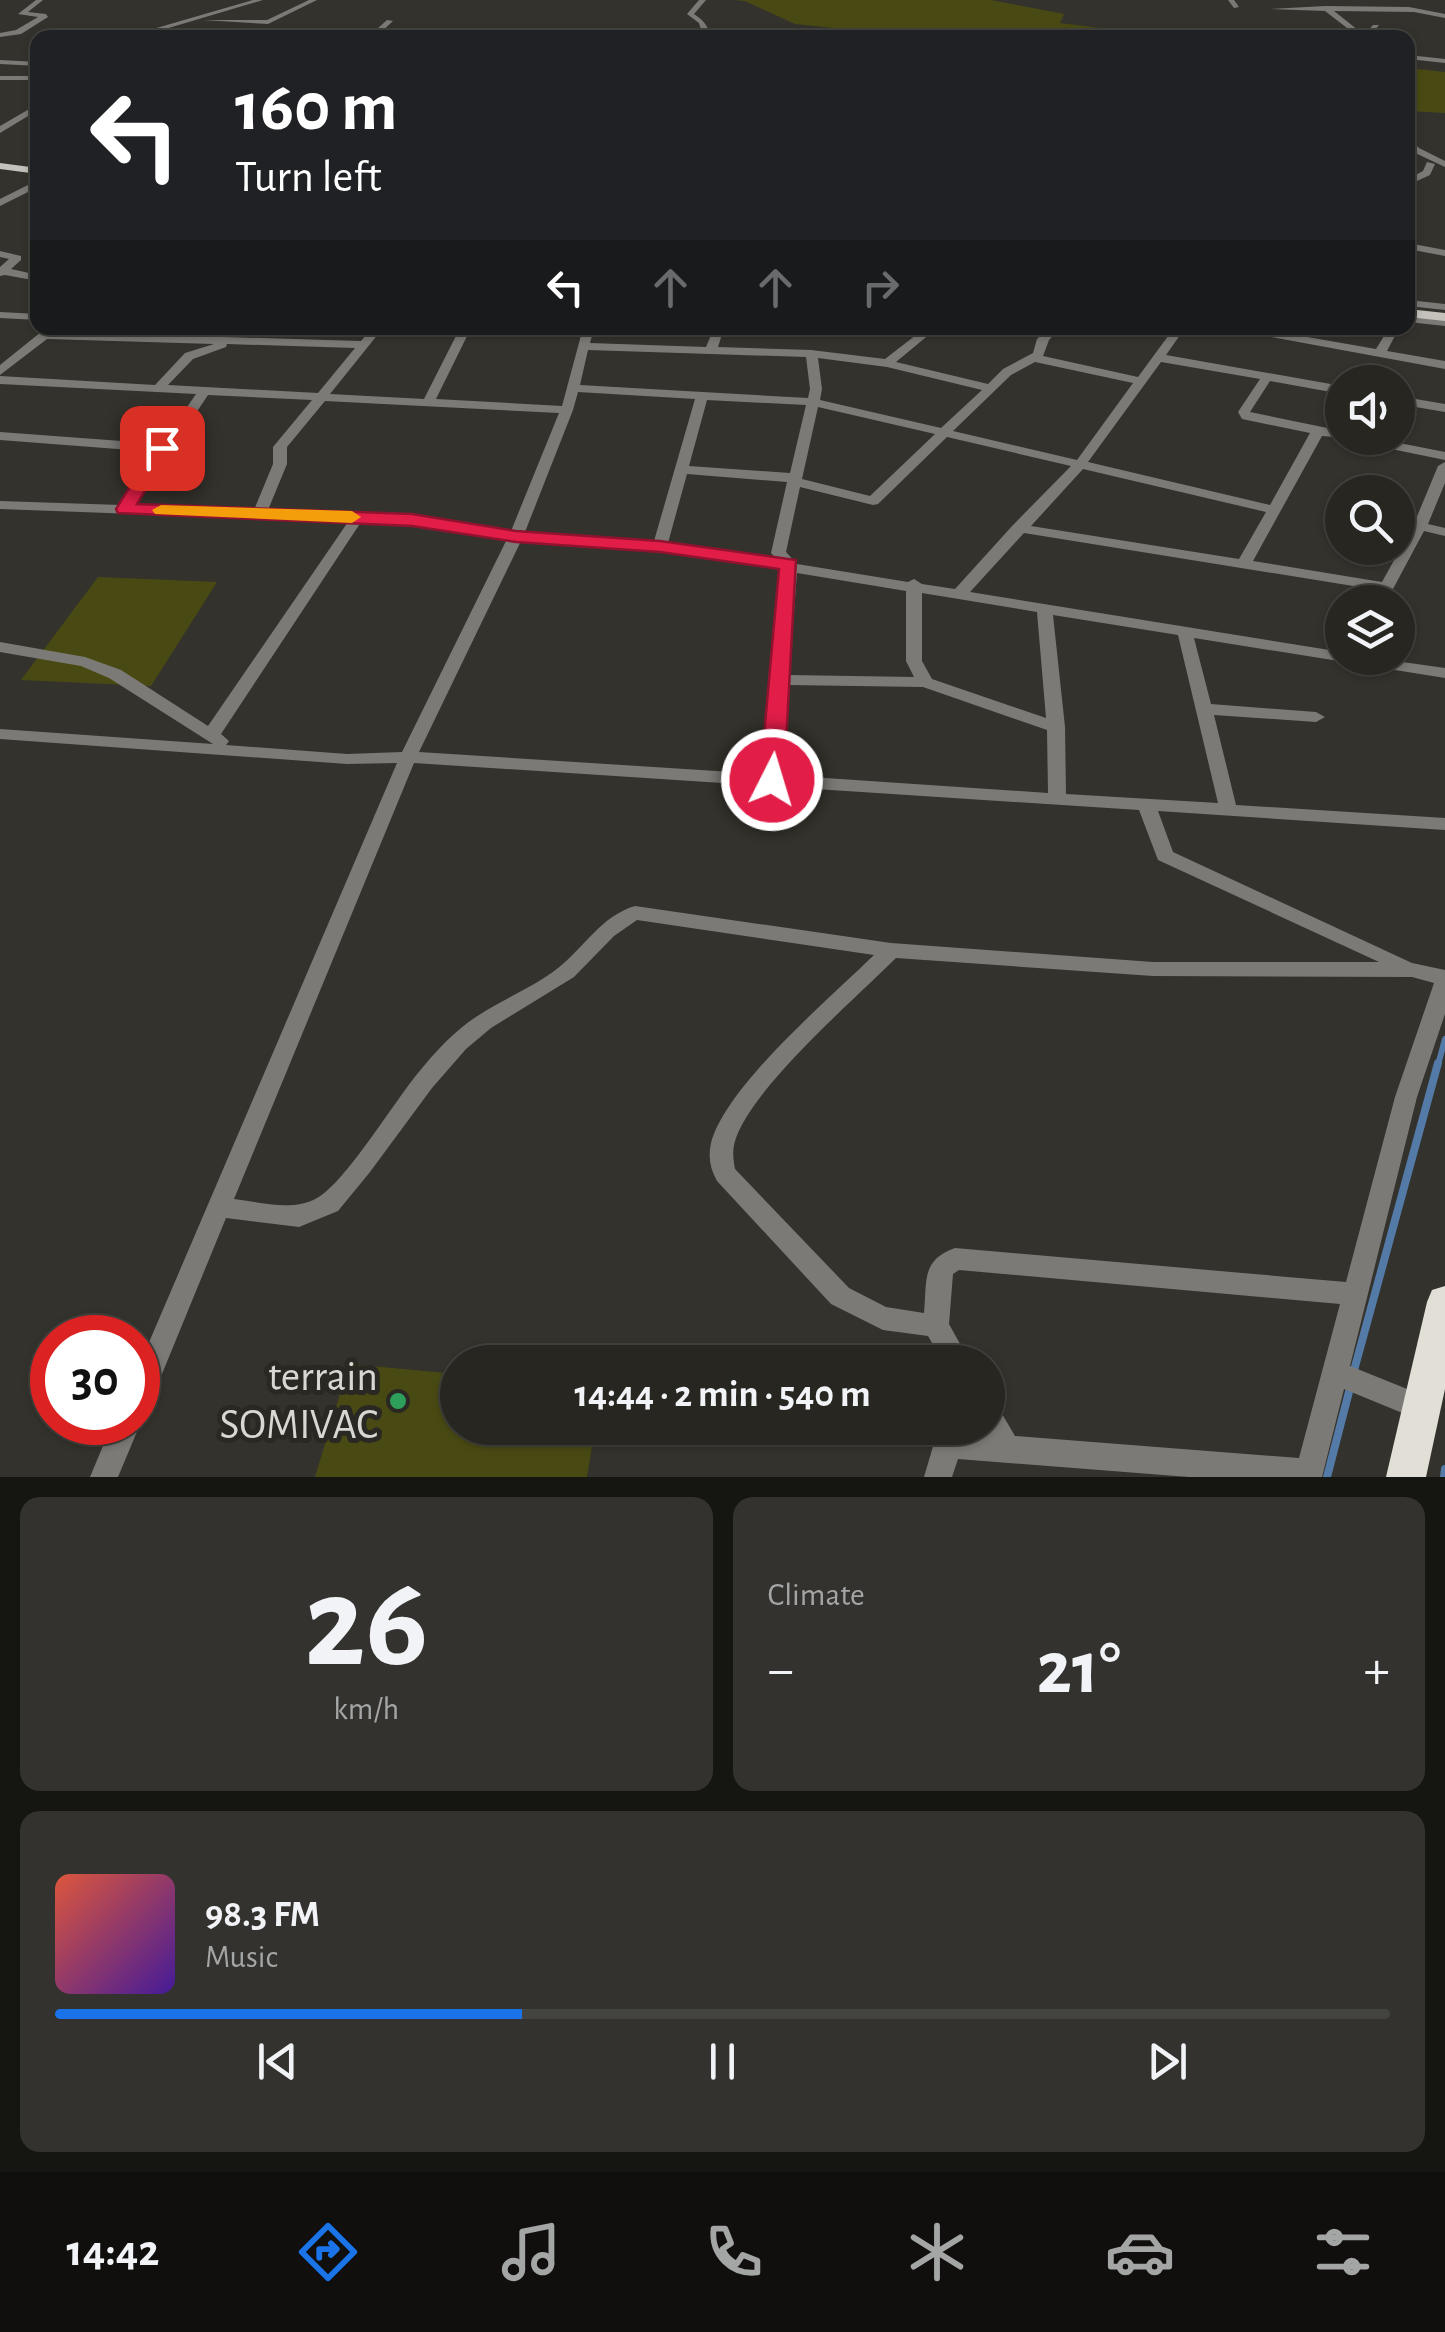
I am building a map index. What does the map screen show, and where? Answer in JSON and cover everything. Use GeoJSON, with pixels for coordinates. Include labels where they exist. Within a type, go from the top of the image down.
{"type":"FeatureCollection","features":[{"type":"Feature","properties":{"kind":"highway"},"geometry":{"type":"LineString","coordinates":[[1406,1477],[1445,1302]]}},
{"type":"Feature","properties":{"kind":"main road"},"geometry":{"type":"LineString","coordinates":[[0,164],[30,167]]}},
{"type":"Feature","properties":{"kind":"main road"},"geometry":{"type":"LineString","coordinates":[[1415,312],[1445,314]]}},
{"type":"Feature","properties":{"kind":"street"},"geometry":{"type":"LineString","coordinates":[[0,35],[18,32],[46,16],[21,14],[40,0]]}},
{"type":"Feature","properties":{"kind":"street"},"geometry":{"type":"LineString","coordinates":[[155,30],[260,0]]}},
{"type":"Feature","properties":{"kind":"street"},"geometry":{"type":"LineString","coordinates":[[192,20],[268,22],[314,0]]}},
{"type":"Feature","properties":{"kind":"street"},"geometry":{"type":"LineString","coordinates":[[703,0],[690,14],[704,30]]}},
{"type":"Feature","properties":{"kind":"street"},"geometry":{"type":"LineString","coordinates":[[1370,0],[1445,16]]}},
{"type":"Feature","properties":{"kind":"street"},"geometry":{"type":"LineString","coordinates":[[1430,1],[1445,8]]}},
{"type":"Feature","properties":{"kind":"street"},"geometry":{"type":"LineString","coordinates":[[1325,8],[1354,30]]}},
{"type":"Feature","properties":{"kind":"street"},"geometry":{"type":"LineString","coordinates":[[1274,10],[1417,10]]}},
{"type":"Feature","properties":{"kind":"street"},"geometry":{"type":"LineString","coordinates":[[380,30],[389,22]]}},
{"type":"Feature","properties":{"kind":"street"},"geometry":{"type":"LineString","coordinates":[[1371,30],[1376,27]]}},
{"type":"Feature","properties":{"kind":"street"},"geometry":{"type":"LineString","coordinates":[[1415,58],[1445,62]]}},
{"type":"Feature","properties":{"kind":"street"},"geometry":{"type":"LineString","coordinates":[[0,62],[30,64]]}},
{"type":"Feature","properties":{"kind":"street"},"geometry":{"type":"LineString","coordinates":[[0,78],[30,78]]}},
{"type":"Feature","properties":{"kind":"street"},"geometry":{"type":"LineString","coordinates":[[0,130],[30,111]]}},
{"type":"Feature","properties":{"kind":"street"},"geometry":{"type":"LineString","coordinates":[[1415,149],[1445,165]]}},
{"type":"Feature","properties":{"kind":"street"},"geometry":{"type":"LineString","coordinates":[[1415,163],[1445,165]]}},
{"type":"Feature","properties":{"kind":"street"},"geometry":{"type":"LineString","coordinates":[[1415,179],[1427,173],[1430,164]]}},
{"type":"Feature","properties":{"kind":"street"},"geometry":{"type":"LineString","coordinates":[[0,202],[30,187]]}},
{"type":"Feature","properties":{"kind":"street"},"geometry":{"type":"LineString","coordinates":[[1415,247],[1445,253]]}},
{"type":"Feature","properties":{"kind":"street"},"geometry":{"type":"LineString","coordinates":[[0,254],[17,258],[2,272]]}},
{"type":"Feature","properties":{"kind":"street"},"geometry":{"type":"LineString","coordinates":[[2,272],[30,277]]}},
{"type":"Feature","properties":{"kind":"street"},"geometry":{"type":"LineString","coordinates":[[0,315],[30,317]]}},
{"type":"Feature","properties":{"kind":"street"},"geometry":{"type":"LineString","coordinates":[[0,371],[43,335]]}},
{"type":"Feature","properties":{"kind":"street"},"geometry":{"type":"LineString","coordinates":[[89,335],[140,335]]}},
{"type":"Feature","properties":{"kind":"street"},"geometry":{"type":"LineString","coordinates":[[109,337],[116,335]]}},
{"type":"Feature","properties":{"kind":"street"},"geometry":{"type":"LineString","coordinates":[[172,335],[186,353]]}},
{"type":"Feature","properties":{"kind":"street"},"geometry":{"type":"LineString","coordinates":[[177,335],[193,340],[366,346]]}},
{"type":"Feature","properties":{"kind":"street"},"geometry":{"type":"LineString","coordinates":[[158,389],[198,335]]}},
{"type":"Feature","properties":{"kind":"street"},"geometry":{"type":"LineString","coordinates":[[259,514],[280,464],[280,448],[373,335]]}},
{"type":"Feature","properties":{"kind":"street"},"geometry":{"type":"LineString","coordinates":[[429,400],[462,335]]}},
{"type":"Feature","properties":{"kind":"street"},"geometry":{"type":"LineString","coordinates":[[160,1347],[408,757],[516,536],[567,410],[586,335]]}},
{"type":"Feature","properties":{"kind":"street"},"geometry":{"type":"LineString","coordinates":[[710,352],[717,335]]}},
{"type":"Feature","properties":{"kind":"street"},"geometry":{"type":"LineString","coordinates":[[887,364],[923,335]]}},
{"type":"Feature","properties":{"kind":"street"},"geometry":{"type":"LineString","coordinates":[[681,469],[794,479],[873,501],[1007,372],[1034,358],[1049,335]]}},
{"type":"Feature","properties":{"kind":"street"},"geometry":{"type":"LineString","coordinates":[[961,592],[1079,466],[1176,335]]}},
{"type":"Feature","properties":{"kind":"street"},"geometry":{"type":"LineString","coordinates":[[1278,335],[1445,364]]}},
{"type":"Feature","properties":{"kind":"street"},"geometry":{"type":"LineString","coordinates":[[1380,353],[1390,335]]}},
{"type":"Feature","properties":{"kind":"street"},"geometry":{"type":"LineString","coordinates":[[186,353],[232,342]]}},
{"type":"Feature","properties":{"kind":"street"},"geometry":{"type":"LineString","coordinates":[[582,346],[811,354],[887,364],[990,388]]}},
{"type":"Feature","properties":{"kind":"street"},"geometry":{"type":"LineString","coordinates":[[790,564],[778,554],[813,402],[811,354]]}},
{"type":"Feature","properties":{"kind":"street"},"geometry":{"type":"LineString","coordinates":[[1034,358],[1140,381]]}},
{"type":"Feature","properties":{"kind":"street"},"geometry":{"type":"LineString","coordinates":[[1161,358],[1325,387]]}},
{"type":"Feature","properties":{"kind":"street"},"geometry":{"type":"LineString","coordinates":[[1267,376],[1244,412],[1247,416],[1325,432]]}},
{"type":"Feature","properties":{"kind":"street"},"geometry":{"type":"LineString","coordinates":[[0,380],[567,410]]}},
{"type":"Feature","properties":{"kind":"street"},"geometry":{"type":"LineString","coordinates":[[574,388],[813,402],[1274,510]]}},
{"type":"Feature","properties":{"kind":"street"},"geometry":{"type":"LineString","coordinates":[[125,509],[162,448],[204,392]]}},
{"type":"Feature","properties":{"kind":"street"},"geometry":{"type":"LineString","coordinates":[[660,546],[702,395]]}},
{"type":"Feature","properties":{"kind":"street"},"geometry":{"type":"LineString","coordinates":[[1415,403],[1445,408]]}},
{"type":"Feature","properties":{"kind":"street"},"geometry":{"type":"LineString","coordinates":[[1244,564],[1318,431]]}},
{"type":"Feature","properties":{"kind":"street"},"geometry":{"type":"LineString","coordinates":[[0,436],[162,448]]}},
{"type":"Feature","properties":{"kind":"street"},"geometry":{"type":"LineString","coordinates":[[1415,450],[1445,456]]}},
{"type":"Feature","properties":{"kind":"street"},"geometry":{"type":"LineString","coordinates":[[1388,585],[1420,526],[1445,466]]}},
{"type":"Feature","properties":{"kind":"street"},"geometry":{"type":"LineString","coordinates":[[0,505],[412,520],[516,536],[660,546],[914,584],[1325,654]]}},
{"type":"Feature","properties":{"kind":"street"},"geometry":{"type":"LineString","coordinates":[[211,735],[358,517]]}},
{"type":"Feature","properties":{"kind":"street"},"geometry":{"type":"LineString","coordinates":[[1420,526],[1445,532]]}},
{"type":"Feature","properties":{"kind":"street"},"geometry":{"type":"LineString","coordinates":[[1018,528],[1244,564],[1337,585]]}},
{"type":"Feature","properties":{"kind":"street"},"geometry":{"type":"LineString","coordinates":[[772,780],[790,564]]}},
{"type":"Feature","properties":{"kind":"street"},"geometry":{"type":"LineString","coordinates":[[914,584],[914,660],[925,682]]}},
{"type":"Feature","properties":{"kind":"street"},"geometry":{"type":"LineString","coordinates":[[1044,607],[1056,727],[1057,799]]}},
{"type":"Feature","properties":{"kind":"street"},"geometry":{"type":"LineString","coordinates":[[1184,632],[1229,812]]}},
{"type":"Feature","properties":{"kind":"street"},"geometry":{"type":"LineString","coordinates":[[0,647],[85,662],[115,674],[233,750]]}},
{"type":"Feature","properties":{"kind":"street"},"geometry":{"type":"LineString","coordinates":[[1415,668],[1445,673]]}},
{"type":"Feature","properties":{"kind":"street"},"geometry":{"type":"LineString","coordinates":[[780,680],[925,682],[1056,727]]}},
{"type":"Feature","properties":{"kind":"street"},"geometry":{"type":"LineString","coordinates":[[1205,708],[1316,717]]}},
{"type":"Feature","properties":{"kind":"street"},"geometry":{"type":"LineString","coordinates":[[0,734],[347,759],[408,757],[1445,824]]}},
{"type":"Feature","properties":{"kind":"street"},"geometry":{"type":"LineString","coordinates":[[938,1477],[938,1465],[948,1448],[1006,1449],[1309,1475],[1352,1294],[1406,1096],[1445,980],[1412,970],[1165,856],[1148,807]]}},
{"type":"Feature","properties":{"kind":"street"},"geometry":{"type":"LineString","coordinates":[[220,1207],[299,1217],[328,1204],[458,1042],[484,1020],[552,984],[583,959],[620,918],[646,913],[892,950],[1153,969],[1412,970]]}},
{"type":"Feature","properties":{"kind":"street"},"geometry":{"type":"LineString","coordinates":[[892,950],[746,1099],[725,1136],[720,1158],[725,1174],[840,1296],[883,1318],[936,1326]]}},
{"type":"Feature","properties":{"kind":"street"},"geometry":{"type":"LineString","coordinates":[[947,1345],[936,1326],[941,1268],[955,1259],[1352,1294]]}},
{"type":"Feature","properties":{"kind":"street"},"geometry":{"type":"LineString","coordinates":[[1333,1372],[1422,1408]]}},
{"type":"Feature","properties":{"kind":"street"},"geometry":{"type":"LineString","coordinates":[[104,1477],[118,1445]]}},
{"type":"Feature","properties":{"kind":"street"},"geometry":{"type":"LineString","coordinates":[[1004,1445],[1006,1449]]}},
{"type":"Feature","properties":{"kind":"shaded area"},"geometry":{"type":"Polygon","coordinates":[[[733,0],[991,0],[1064,14],[1060,23],[1116,30],[852,30],[795,24],[745,1],[733,0]]]}},
{"type":"Feature","properties":{"kind":"shaded area"},"geometry":{"type":"Polygon","coordinates":[[[1415,69],[1445,72],[1445,113],[1415,111],[1415,69]]]}},
{"type":"Feature","properties":{"kind":"shaded area"},"geometry":{"type":"Polygon","coordinates":[[[98,577],[217,582],[151,686],[21,680],[98,577]]]}},
{"type":"Feature","properties":{"kind":"shaded area","name":"terrain SOMIVAC"},"geometry":{"type":"Polygon","coordinates":[[[349,1364],[440,1372],[440,1445],[592,1445],[587,1477],[315,1477],[349,1364]]]}},
{"type":"Feature","properties":{"kind":"waterway"},"geometry":{"type":"LineString","coordinates":[[1438,1065],[1445,1039]]}},
{"type":"Feature","properties":{"kind":"waterway"},"geometry":{"type":"LineString","coordinates":[[1353,1374],[1438,1063]]}},
{"type":"Feature","properties":{"kind":"waterway"},"geometry":{"type":"LineString","coordinates":[[1327,1477],[1351,1384]]}},
{"type":"Feature","properties":{"kind":"waterway"},"geometry":{"type":"LineString","coordinates":[[1444,1477],[1445,1469]]}},
{"type":"Feature","properties":{"kind":"slow traffic"},"geometry":{"type":"LineString","coordinates":[[161,510],[352,517]]}},
{"type":"Feature","properties":{"kind":"place","name":"terrain SOMIVAC"},"geometry":{"type":"Point","coordinates":[398,1401]}},
{"type":"Feature","properties":{"kind":"route"},"geometry":{"type":"LineString","coordinates":[[162,448],[125,509],[412,520],[516,536],[660,546],[790,564],[772,780]]}}]}
